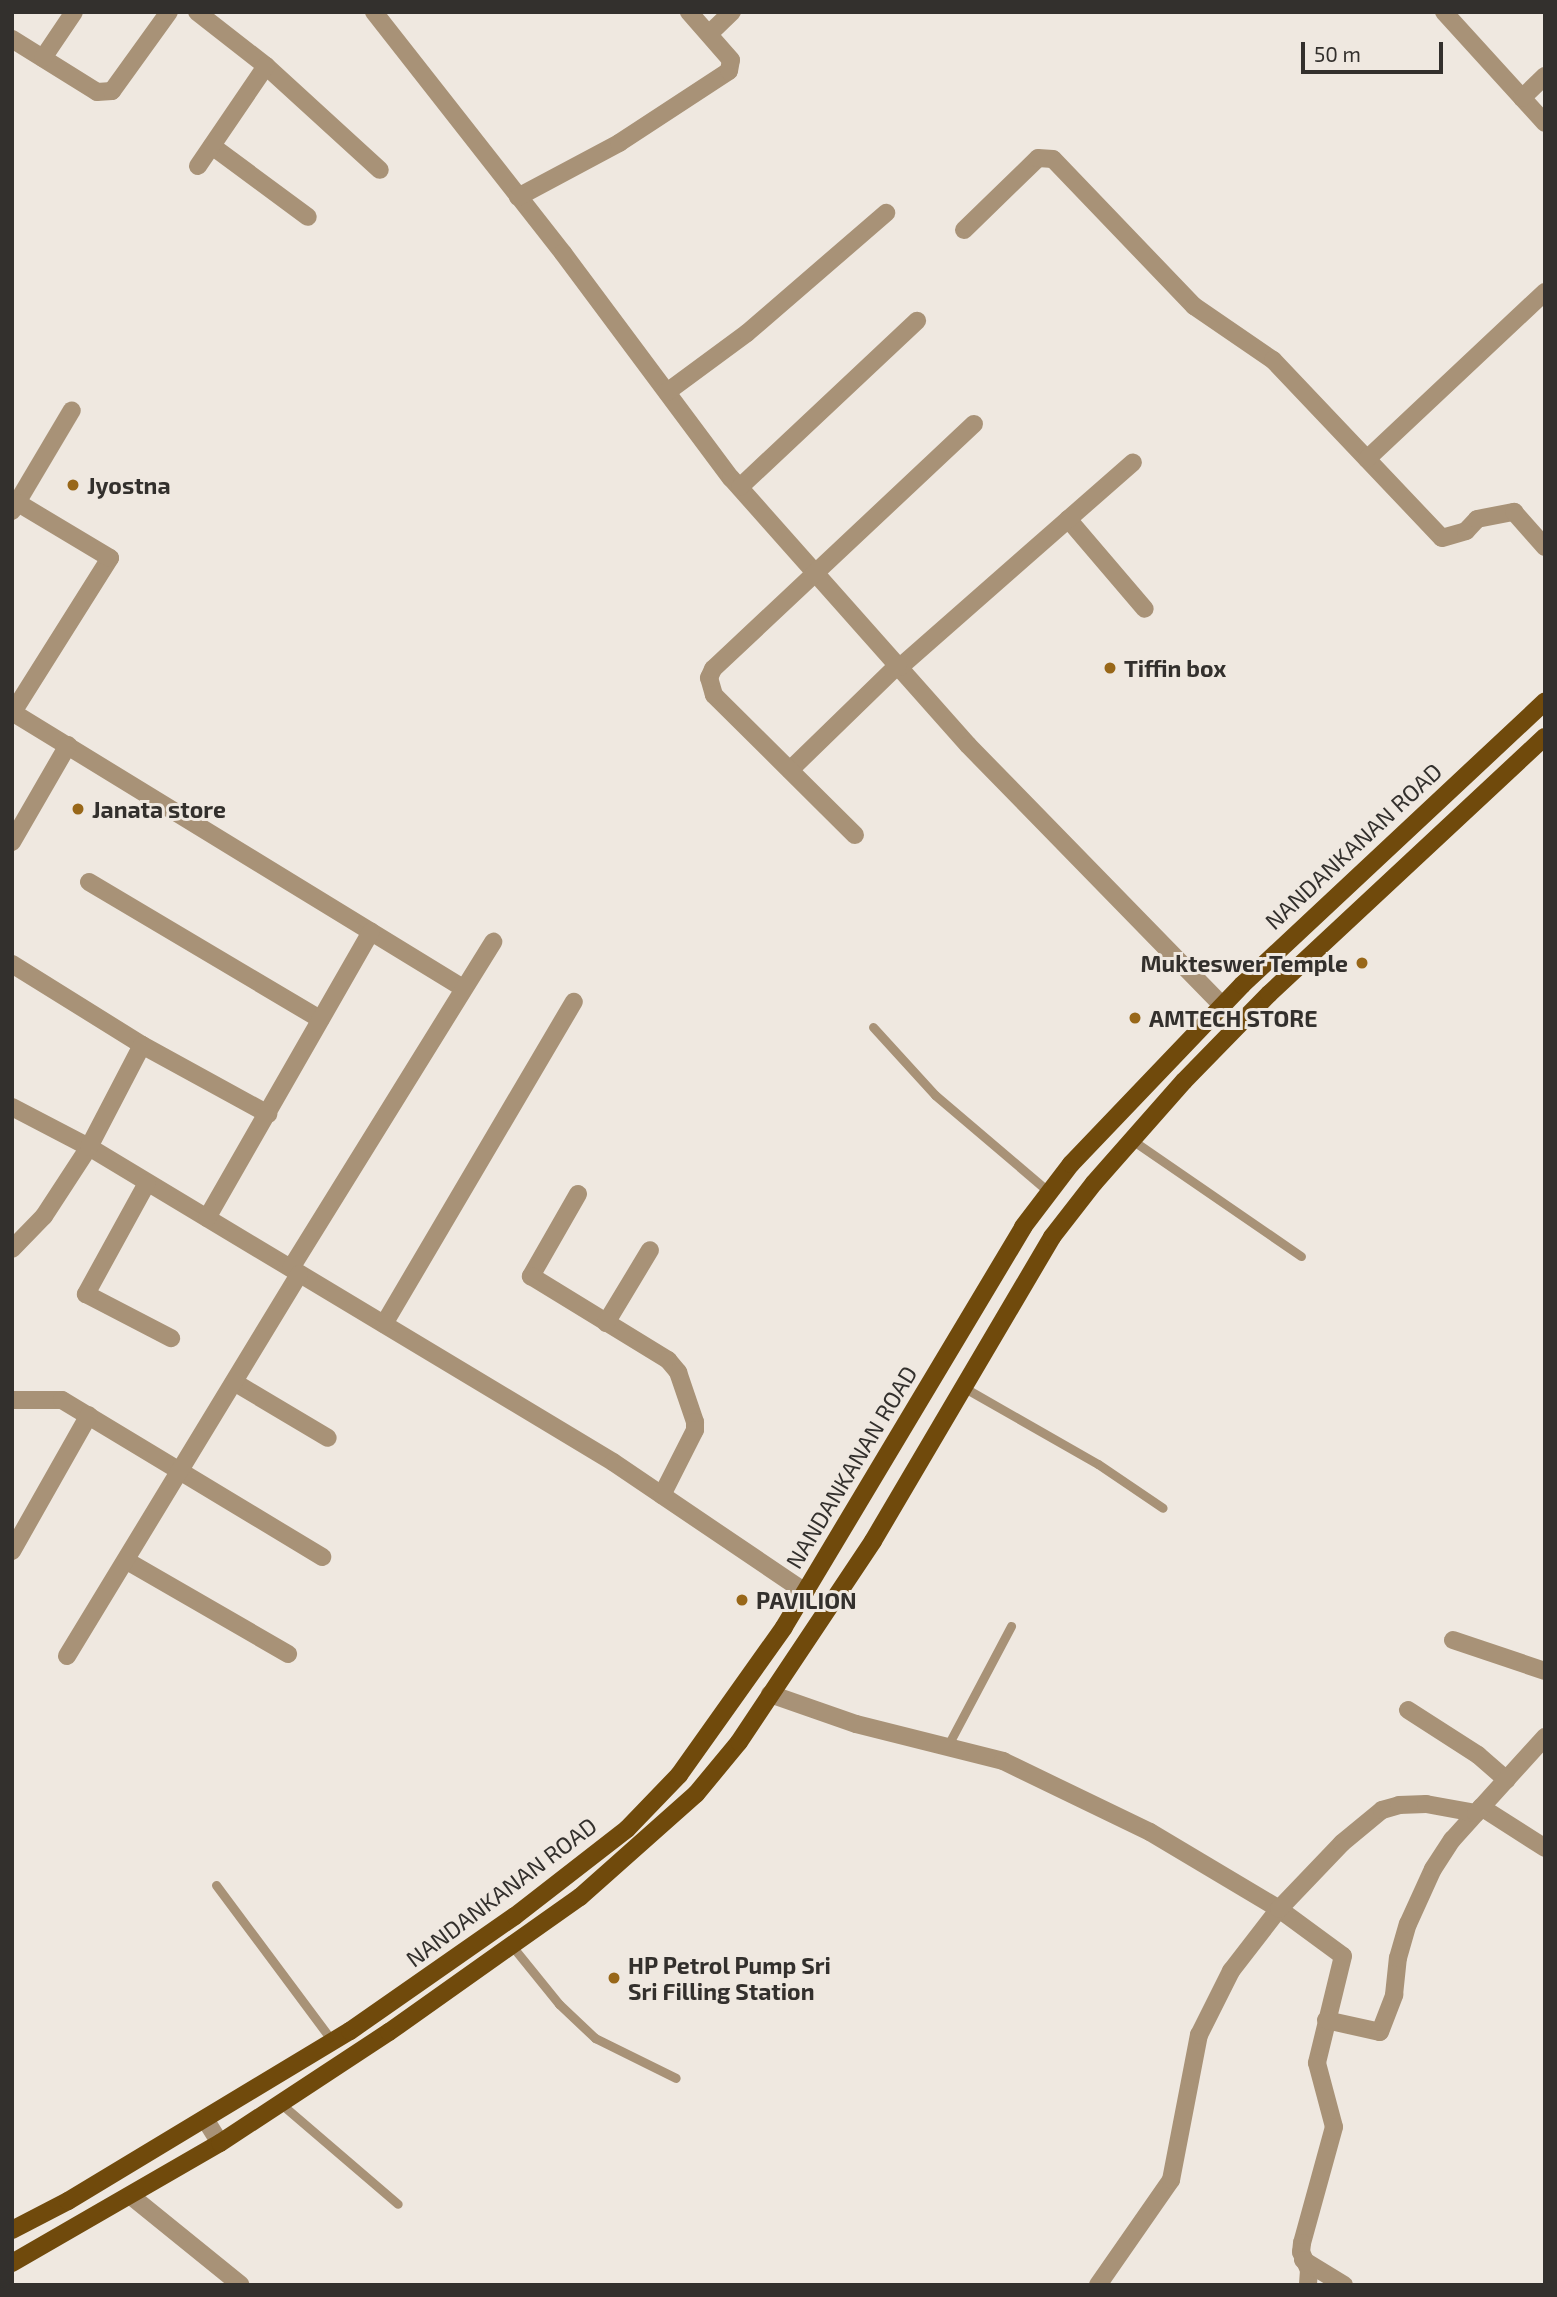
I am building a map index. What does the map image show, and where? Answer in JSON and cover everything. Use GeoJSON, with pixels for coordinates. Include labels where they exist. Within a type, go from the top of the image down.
{"type":"FeatureCollection","features":[{"type":"Feature","properties":{"kind":"main road","name":"NANDANKANAN ROAD"},"geometry":{"type":"LineString","coordinates":[[12,2230],[68,2201],[333,2042],[515,1916],[627,1829],[679,1775],[806,1592],[1023,1227],[1079,1155],[1222,1005],[1344,887],[1545,701]]}},
{"type":"Feature","properties":{"kind":"main road","name":"NANDANKANAN ROAD"},"geometry":{"type":"LineString","coordinates":[[12,2263],[220,2143],[512,1946],[580,1897],[696,1794],[739,1742],[866,1551],[1052,1237],[1184,1081],[1269,994],[1545,737]]}},
{"type":"Feature","properties":{"kind":"main road"},"geometry":{"type":"LineString","coordinates":[[841,1535],[866,1551]]}},
{"type":"Feature","properties":{"kind":"street"},"geometry":{"type":"LineString","coordinates":[[43,58],[74,12]]}},
{"type":"Feature","properties":{"kind":"street"},"geometry":{"type":"LineString","coordinates":[[12,39],[97,92],[112,91],[169,12]]}},
{"type":"Feature","properties":{"kind":"street"},"geometry":{"type":"LineString","coordinates":[[197,12],[266,66],[380,170]]}},
{"type":"Feature","properties":{"kind":"street"},"geometry":{"type":"LineString","coordinates":[[374,12],[740,487],[968,745],[1222,1005]]}},
{"type":"Feature","properties":{"kind":"street"},"geometry":{"type":"LineString","coordinates":[[517,197],[619,143],[729,71],[731,60],[689,12]]}},
{"type":"Feature","properties":{"kind":"street"},"geometry":{"type":"LineString","coordinates":[[709,34],[732,12]]}},
{"type":"Feature","properties":{"kind":"street"},"geometry":{"type":"LineString","coordinates":[[1444,12],[1545,123]]}},
{"type":"Feature","properties":{"kind":"street"},"geometry":{"type":"LineString","coordinates":[[198,166],[266,66]]}},
{"type":"Feature","properties":{"kind":"street"},"geometry":{"type":"LineString","coordinates":[[1522,97],[1545,76]]}},
{"type":"Feature","properties":{"kind":"street"},"geometry":{"type":"LineString","coordinates":[[212,146],[308,217]]}},
{"type":"Feature","properties":{"kind":"street"},"geometry":{"type":"LineString","coordinates":[[964,230],[1038,158],[1053,159],[1194,306],[1273,360],[1442,538],[1466,531],[1477,519],[1514,512],[1545,547]]}},
{"type":"Feature","properties":{"kind":"street"},"geometry":{"type":"LineString","coordinates":[[667,392],[747,333],[886,213]]}},
{"type":"Feature","properties":{"kind":"street"},"geometry":{"type":"LineString","coordinates":[[1367,459],[1545,292]]}},
{"type":"Feature","properties":{"kind":"street"},"geometry":{"type":"LineString","coordinates":[[740,487],[917,321]]}},
{"type":"Feature","properties":{"kind":"street"},"geometry":{"type":"LineString","coordinates":[[72,410],[15,507],[110,558],[13,712],[463,988]]}},
{"type":"Feature","properties":{"kind":"street"},"geometry":{"type":"LineString","coordinates":[[855,835],[714,695],[709,678],[713,669],[974,424]]}},
{"type":"Feature","properties":{"kind":"street"},"geometry":{"type":"LineString","coordinates":[[790,770],[899,666],[1133,462]]}},
{"type":"Feature","properties":{"kind":"street"},"geometry":{"type":"LineString","coordinates":[[1068,519],[1145,609]]}},
{"type":"Feature","properties":{"kind":"street"},"geometry":{"type":"LineString","coordinates":[[12,842],[68,746]]}},
{"type":"Feature","properties":{"kind":"street"},"geometry":{"type":"LineString","coordinates":[[89,882],[320,1019]]}},
{"type":"Feature","properties":{"kind":"street"},"geometry":{"type":"LineString","coordinates":[[206,1218],[371,932]]}},
{"type":"Feature","properties":{"kind":"street"},"geometry":{"type":"LineString","coordinates":[[67,1656],[234,1382],[295,1271],[493,942]]}},
{"type":"Feature","properties":{"kind":"street"},"geometry":{"type":"LineString","coordinates":[[12,964],[142,1045],[268,1114]]}},
{"type":"Feature","properties":{"kind":"street"},"geometry":{"type":"LineString","coordinates":[[384,1324],[574,1002]]}},
{"type":"Feature","properties":{"kind":"street"},"geometry":{"type":"LineString","coordinates":[[12,1249],[44,1216],[89,1147],[142,1045]]}},
{"type":"Feature","properties":{"kind":"street"},"geometry":{"type":"LineString","coordinates":[[12,1107],[89,1147],[384,1324],[662,1495],[806,1592]]}},
{"type":"Feature","properties":{"kind":"street"},"geometry":{"type":"LineString","coordinates":[[147,1183],[86,1293],[171,1338]]}},
{"type":"Feature","properties":{"kind":"street"},"geometry":{"type":"LineString","coordinates":[[578,1194],[531,1269],[531,1276],[674,1366],[695,1422],[692,1438],[662,1495]]}},
{"type":"Feature","properties":{"kind":"street"},"geometry":{"type":"LineString","coordinates":[[606,1323],[650,1250]]}},
{"type":"Feature","properties":{"kind":"street"},"geometry":{"type":"LineString","coordinates":[[234,1382],[328,1438]]}},
{"type":"Feature","properties":{"kind":"street"},"geometry":{"type":"LineString","coordinates":[[12,1399],[62,1400],[322,1557]]}},
{"type":"Feature","properties":{"kind":"street"},"geometry":{"type":"LineString","coordinates":[[12,1551],[89,1415]]}},
{"type":"Feature","properties":{"kind":"street"},"geometry":{"type":"LineString","coordinates":[[127,1560],[288,1654]]}},
{"type":"Feature","properties":{"kind":"street"},"geometry":{"type":"LineString","coordinates":[[1453,1640],[1545,1671]]}},
{"type":"Feature","properties":{"kind":"street"},"geometry":{"type":"LineString","coordinates":[[770,1694],[856,1724],[1003,1761],[1105,1809],[1279,1909],[1343,1956],[1317,2063],[1334,2127],[1302,2243],[1303,2260],[1309,2270],[1308,2285]]}},
{"type":"Feature","properties":{"kind":"street"},"geometry":{"type":"LineString","coordinates":[[1408,1710],[1478,1755],[1507,1780]]}},
{"type":"Feature","properties":{"kind":"street"},"geometry":{"type":"LineString","coordinates":[[1326,2020],[1380,2032],[1394,1995],[1398,1958],[1408,1924],[1433,1869],[1452,1840],[1545,1737]]}},
{"type":"Feature","properties":{"kind":"street"},"geometry":{"type":"LineString","coordinates":[[1098,2285],[1171,2180],[1199,2035],[1231,1971],[1279,1909],[1342,1843],[1382,1810],[1399,1805],[1426,1804],[1479,1810],[1545,1849]]}},
{"type":"Feature","properties":{"kind":"street"},"geometry":{"type":"LineString","coordinates":[[205,2119],[220,2143]]}},
{"type":"Feature","properties":{"kind":"street"},"geometry":{"type":"LineString","coordinates":[[131,2196],[241,2285]]}},
{"type":"Feature","properties":{"kind":"street"},"geometry":{"type":"LineString","coordinates":[[1303,2260],[1343,2285]]}},
{"type":"Feature","properties":{"kind":"lane"},"geometry":{"type":"LineString","coordinates":[[873,1027],[935,1095],[1049,1192]]}},
{"type":"Feature","properties":{"kind":"lane"},"geometry":{"type":"LineString","coordinates":[[1132,1140],[1301,1255]]}},
{"type":"Feature","properties":{"kind":"lane"},"geometry":{"type":"LineString","coordinates":[[963,1387],[1098,1464],[1163,1508]]}},
{"type":"Feature","properties":{"kind":"lane"},"geometry":{"type":"LineString","coordinates":[[947,1748],[1012,1626]]}},
{"type":"Feature","properties":{"kind":"lane"},"geometry":{"type":"LineString","coordinates":[[216,1885],[333,2042]]}},
{"type":"Feature","properties":{"kind":"lane"},"geometry":{"type":"LineString","coordinates":[[512,1946],[559,2004],[596,2038],[676,2078]]}},
{"type":"Feature","properties":{"kind":"lane"},"geometry":{"type":"LineString","coordinates":[[281,2103],[398,2204]]}},
{"type":"Feature","properties":{"kind":"place","name":"Jyostna"},"geometry":{"type":"Point","coordinates":[73,485]}},
{"type":"Feature","properties":{"kind":"place","name":"Tiffin box"},"geometry":{"type":"Point","coordinates":[1110,668]}},
{"type":"Feature","properties":{"kind":"place","name":"Janata store"},"geometry":{"type":"Point","coordinates":[78,809]}},
{"type":"Feature","properties":{"kind":"place","name":"Mukteswer Temple"},"geometry":{"type":"Point","coordinates":[1362,963]}},
{"type":"Feature","properties":{"kind":"place","name":"AMTECH STORE"},"geometry":{"type":"Point","coordinates":[1135,1018]}},
{"type":"Feature","properties":{"kind":"place","name":"PAVILION"},"geometry":{"type":"Point","coordinates":[742,1600]}},
{"type":"Feature","properties":{"kind":"place","name":"HP Petrol Pump Sri Sri Filling Station"},"geometry":{"type":"Point","coordinates":[614,1978]}}]}
